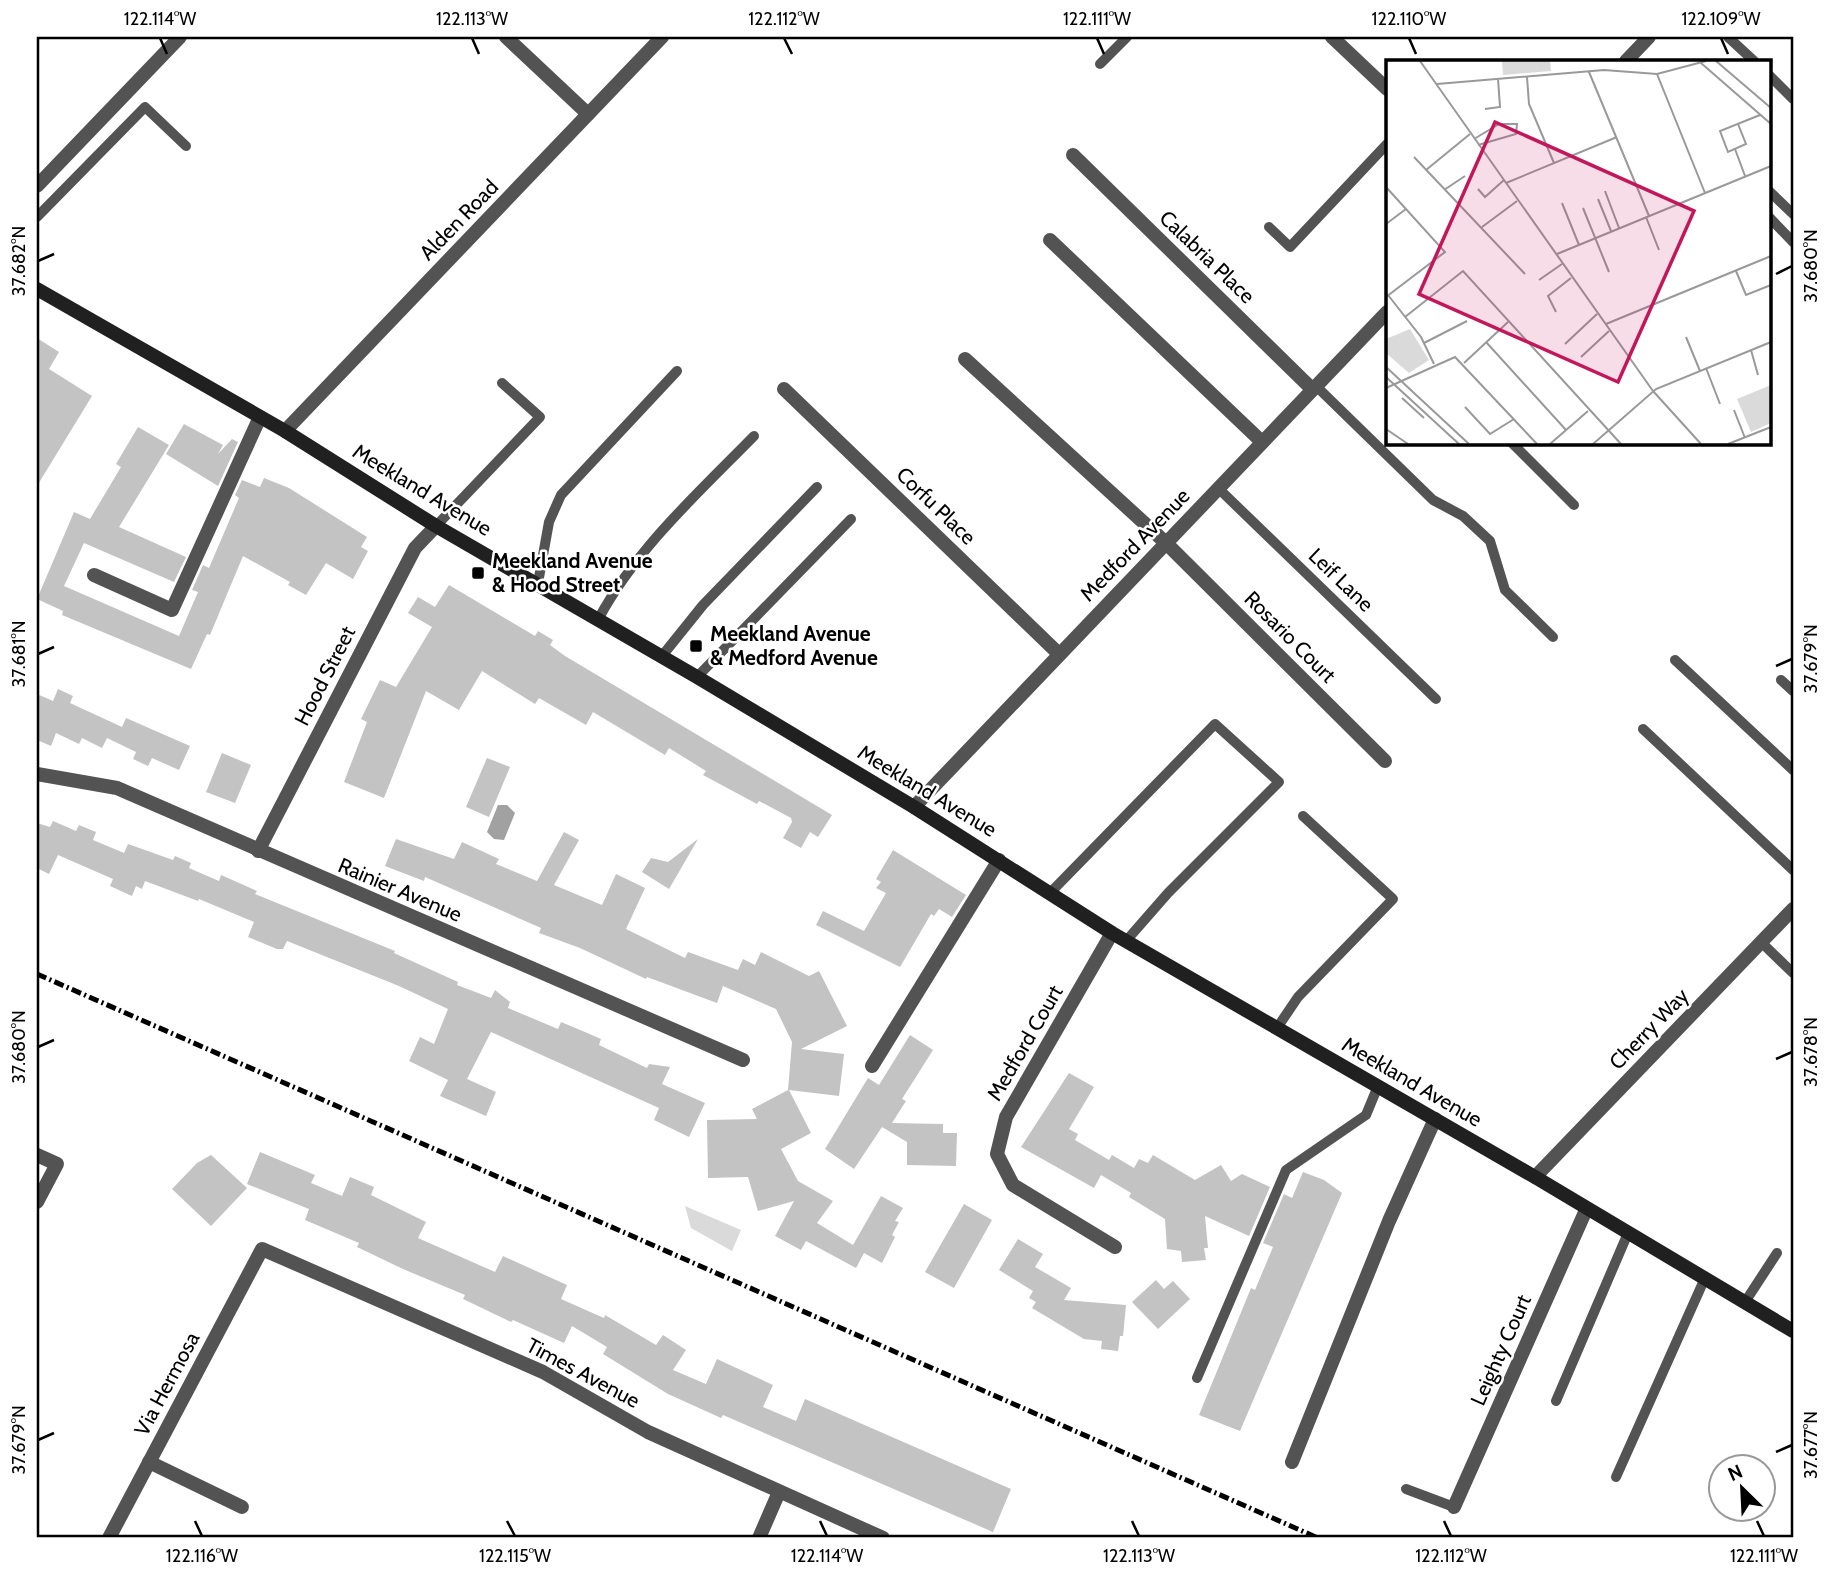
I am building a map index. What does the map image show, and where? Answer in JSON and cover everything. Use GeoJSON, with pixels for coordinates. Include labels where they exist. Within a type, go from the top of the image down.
{"type":"FeatureCollection","features":[{"type":"Feature","properties":{"kind":"main road","name":"Meekland Avenue"},"geometry":{"type":"LineString","coordinates":[[37,289],[285,431],[436,526],[662,656],[914,807],[1112,933],[1535,1177],[1586,1210],[1793,1331]]}},
{"type":"Feature","properties":{"kind":"street"},"geometry":{"type":"LineString","coordinates":[[37,186],[180,37]]}},
{"type":"Feature","properties":{"kind":"street"},"geometry":{"type":"LineString","coordinates":[[506,37],[588,114]]}},
{"type":"Feature","properties":{"kind":"street","name":"Alden Road"},"geometry":{"type":"LineString","coordinates":[[285,431],[662,37]]}},
{"type":"Feature","properties":{"kind":"street"},"geometry":{"type":"LineString","coordinates":[[1332,37],[1386,88]]}},
{"type":"Feature","properties":{"kind":"street"},"geometry":{"type":"LineString","coordinates":[[1630,60],[1649,37]]}},
{"type":"Feature","properties":{"kind":"street","name":"Calabria Place"},"geometry":{"type":"LineString","coordinates":[[1073,155],[1314,388]]}},
{"type":"Feature","properties":{"kind":"street"},"geometry":{"type":"LineString","coordinates":[[1050,240],[1262,442]]}},
{"type":"Feature","properties":{"kind":"street","name":"Medford Avenue"},"geometry":{"type":"LineString","coordinates":[[914,807],[1386,316]]}},
{"type":"Feature","properties":{"kind":"street","name":"Rosario Court"},"geometry":{"type":"LineString","coordinates":[[965,359],[1166,543],[1385,761]]}},
{"type":"Feature","properties":{"kind":"street","name":"Corfu Place"},"geometry":{"type":"LineString","coordinates":[[784,389],[1059,654]]}},
{"type":"Feature","properties":{"kind":"street"},"geometry":{"type":"LineString","coordinates":[[94,575],[172,610],[260,417]]}},
{"type":"Feature","properties":{"kind":"street","name":"Hood Street"},"geometry":{"type":"LineString","coordinates":[[258,851],[415,548],[436,526]]}},
{"type":"Feature","properties":{"kind":"street","name":"Rainier Avenue"},"geometry":{"type":"LineString","coordinates":[[37,774],[117,788],[743,1060]]}},
{"type":"Feature","properties":{"kind":"street"},"geometry":{"type":"LineString","coordinates":[[872,1066],[999,860]]}},
{"type":"Feature","properties":{"kind":"street","name":"Cherry Way"},"geometry":{"type":"LineString","coordinates":[[1535,1177],[1793,909]]}},
{"type":"Feature","properties":{"kind":"street","name":"Medford Court"},"geometry":{"type":"LineString","coordinates":[[1112,933],[1006,1117],[997,1154],[1013,1185],[1115,1247]]}},
{"type":"Feature","properties":{"kind":"street"},"geometry":{"type":"LineString","coordinates":[[1292,1462],[1389,1221],[1435,1119]]}},
{"type":"Feature","properties":{"kind":"street"},"geometry":{"type":"LineString","coordinates":[[37,1155],[57,1164],[37,1202]]}},
{"type":"Feature","properties":{"kind":"street","name":"Leighty Court"},"geometry":{"type":"LineString","coordinates":[[1454,1507],[1586,1210]]}},
{"type":"Feature","properties":{"kind":"street","name":"Via Hermosa"},"geometry":{"type":"LineString","coordinates":[[109,1538],[262,1249]]}},
{"type":"Feature","properties":{"kind":"street","name":"Times Avenue"},"geometry":{"type":"LineString","coordinates":[[262,1249],[543,1372],[648,1432],[883,1538]]}},
{"type":"Feature","properties":{"kind":"street"},"geometry":{"type":"LineString","coordinates":[[149,1462],[242,1507]]}},
{"type":"Feature","properties":{"kind":"street"},"geometry":{"type":"LineString","coordinates":[[759,1538],[779,1492]]}},
{"type":"Feature","properties":{"kind":"lane"},"geometry":{"type":"LineString","coordinates":[[1100,64],[1127,37]]}},
{"type":"Feature","properties":{"kind":"lane"},"geometry":{"type":"LineString","coordinates":[[1728,37],[1753,60]]}},
{"type":"Feature","properties":{"kind":"lane"},"geometry":{"type":"LineString","coordinates":[[1770,76],[1793,99]]}},
{"type":"Feature","properties":{"kind":"lane"},"geometry":{"type":"LineString","coordinates":[[37,217],[145,107],[186,146]]}},
{"type":"Feature","properties":{"kind":"lane"},"geometry":{"type":"LineString","coordinates":[[1269,227],[1290,247],[1386,145]]}},
{"type":"Feature","properties":{"kind":"lane"},"geometry":{"type":"LineString","coordinates":[[1770,192],[1793,214]]}},
{"type":"Feature","properties":{"kind":"lane"},"geometry":{"type":"LineString","coordinates":[[1770,217],[1793,242]]}},
{"type":"Feature","properties":{"kind":"lane"},"geometry":{"type":"LineString","coordinates":[[538,583],[549,522],[561,495],[677,371]]}},
{"type":"Feature","properties":{"kind":"lane"},"geometry":{"type":"LineString","coordinates":[[436,526],[540,416],[502,383]]}},
{"type":"Feature","properties":{"kind":"lane"},"geometry":{"type":"LineString","coordinates":[[1314,388],[1433,500],[1463,516],[1490,541],[1505,590],[1553,637]]}},
{"type":"Feature","properties":{"kind":"lane"},"geometry":{"type":"LineString","coordinates":[[598,618],[613,592],[651,544],[754,436]]}},
{"type":"Feature","properties":{"kind":"lane"},"geometry":{"type":"LineString","coordinates":[[1513,444],[1574,505]]}},
{"type":"Feature","properties":{"kind":"lane"},"geometry":{"type":"LineString","coordinates":[[662,656],[738,567],[817,487]]}},
{"type":"Feature","properties":{"kind":"lane","name":"Leif Lane"},"geometry":{"type":"LineString","coordinates":[[1218,488],[1436,699]]}},
{"type":"Feature","properties":{"kind":"lane"},"geometry":{"type":"LineString","coordinates":[[697,677],[851,519]]}},
{"type":"Feature","properties":{"kind":"lane"},"geometry":{"type":"LineString","coordinates":[[1675,660],[1793,770]]}},
{"type":"Feature","properties":{"kind":"lane"},"geometry":{"type":"LineString","coordinates":[[1781,680],[1793,691]]}},
{"type":"Feature","properties":{"kind":"lane"},"geometry":{"type":"LineString","coordinates":[[1050,893],[1215,724],[1279,782],[1168,893],[1126,941]]}},
{"type":"Feature","properties":{"kind":"lane"},"geometry":{"type":"LineString","coordinates":[[1643,729],[1793,870]]}},
{"type":"Feature","properties":{"kind":"lane"},"geometry":{"type":"LineString","coordinates":[[1277,1028],[1298,997],[1392,900],[1303,816]]}},
{"type":"Feature","properties":{"kind":"lane"},"geometry":{"type":"LineString","coordinates":[[1762,943],[1793,973]]}},
{"type":"Feature","properties":{"kind":"lane"},"geometry":{"type":"LineString","coordinates":[[1197,1378],[1286,1170],[1366,1115],[1378,1087]]}},
{"type":"Feature","properties":{"kind":"lane"},"geometry":{"type":"LineString","coordinates":[[1556,1401],[1628,1233]]}},
{"type":"Feature","properties":{"kind":"lane"},"geometry":{"type":"LineString","coordinates":[[1745,1302],[1777,1253]]}},
{"type":"Feature","properties":{"kind":"lane"},"geometry":{"type":"LineString","coordinates":[[1616,1477],[1705,1278]]}},
{"type":"Feature","properties":{"kind":"lane"},"geometry":{"type":"LineString","coordinates":[[1406,1489],[1454,1507]]}},
{"type":"Feature","properties":{"kind":"shaded area"},"geometry":{"type":"Polygon","coordinates":[[[498,805],[507,805],[515,813],[504,840],[494,839],[487,832],[498,805]]]}},
{"type":"Feature","properties":{"kind":"shaded area"},"geometry":{"type":"Polygon","coordinates":[[[685,1206],[741,1230],[732,1251],[691,1228],[685,1206]]]}},
{"type":"Feature","properties":{"kind":"building"},"geometry":{"type":"Polygon","coordinates":[[[37,338],[59,352],[49,369],[92,396],[37,486],[37,338]]]}},
{"type":"Feature","properties":{"kind":"building"},"geometry":{"type":"Polygon","coordinates":[[[184,424],[223,445],[218,454],[232,439],[238,442],[218,486],[166,454],[184,424]]]}},
{"type":"Feature","properties":{"kind":"building"},"geometry":{"type":"Polygon","coordinates":[[[138,427],[169,445],[119,527],[186,557],[174,582],[84,543],[64,586],[179,636],[198,592],[192,590],[203,565],[209,568],[239,498],[235,495],[242,480],[260,487],[264,478],[289,488],[367,537],[361,547],[368,551],[353,579],[326,563],[306,595],[288,585],[290,582],[243,556],[210,635],[207,634],[191,669],[62,615],[63,611],[37,599],[74,512],[90,519],[121,467],[116,464],[138,427]]]}},
{"type":"Feature","properties":{"kind":"building"},"geometry":{"type":"Polygon","coordinates":[[[449,585],[535,636],[538,631],[553,640],[550,645],[565,656],[832,815],[818,837],[810,832],[801,848],[783,838],[792,822],[791,818],[759,801],[757,804],[703,775],[706,771],[669,748],[665,755],[593,712],[586,725],[539,698],[535,704],[482,671],[459,710],[426,691],[384,798],[344,782],[367,722],[361,719],[380,680],[396,687],[432,627],[408,613],[418,597],[435,607],[449,585]]]}},
{"type":"Feature","properties":{"kind":"building"},"geometry":{"type":"Polygon","coordinates":[[[58,689],[73,696],[70,703],[122,727],[126,718],[190,746],[179,770],[152,758],[148,766],[133,759],[136,752],[107,738],[102,748],[82,738],[79,744],[56,733],[51,746],[37,740],[37,694],[53,701],[58,689]]]}},
{"type":"Feature","properties":{"kind":"building"},"geometry":{"type":"Polygon","coordinates":[[[222,753],[251,765],[235,803],[206,792],[222,753]]]}},
{"type":"Feature","properties":{"kind":"building"},"geometry":{"type":"Polygon","coordinates":[[[487,758],[510,767],[489,817],[466,807],[487,758]]]}},
{"type":"Feature","properties":{"kind":"building"},"geometry":{"type":"Polygon","coordinates":[[[53,821],[76,831],[79,825],[96,832],[93,840],[124,853],[128,844],[173,860],[175,856],[191,863],[189,868],[219,881],[221,875],[257,891],[255,894],[395,951],[394,953],[458,982],[457,985],[491,998],[495,990],[510,1002],[508,1008],[558,1029],[561,1022],[585,1032],[601,1039],[599,1045],[647,1068],[649,1064],[670,1067],[662,1084],[705,1103],[689,1137],[654,1120],[659,1108],[491,1032],[467,1079],[496,1092],[486,1116],[440,1096],[448,1080],[409,1061],[420,1037],[434,1044],[448,1009],[399,986],[287,941],[283,949],[277,949],[248,937],[254,922],[199,899],[198,901],[145,881],[142,889],[136,886],[132,896],[110,886],[113,879],[58,855],[49,874],[37,868],[37,823],[50,827],[53,821]]]}},
{"type":"Feature","properties":{"kind":"building"},"geometry":{"type":"Polygon","coordinates":[[[564,832],[579,840],[554,885],[602,905],[616,874],[645,888],[626,929],[685,958],[688,952],[738,970],[743,959],[755,965],[761,952],[809,976],[819,971],[847,1026],[801,1049],[844,1054],[839,1096],[789,1090],[811,1133],[781,1149],[798,1181],[833,1201],[817,1223],[853,1245],[881,1196],[903,1208],[895,1221],[899,1222],[892,1235],[895,1237],[882,1263],[864,1253],[856,1268],[806,1241],[801,1250],[775,1236],[794,1201],[758,1211],[748,1177],[708,1178],[707,1120],[757,1119],[752,1109],[788,1090],[792,1042],[776,1009],[723,986],[717,1003],[647,977],[646,979],[580,948],[539,933],[541,928],[425,877],[424,881],[385,866],[396,839],[454,859],[462,842],[499,859],[496,864],[537,881],[564,832]]]}},
{"type":"Feature","properties":{"kind":"building"},"geometry":{"type":"Polygon","coordinates":[[[698,839],[669,889],[642,872],[651,858],[668,862],[698,839]]]}},
{"type":"Feature","properties":{"kind":"building"},"geometry":{"type":"Polygon","coordinates":[[[893,850],[966,895],[952,917],[939,909],[934,916],[931,914],[900,967],[816,925],[823,911],[864,931],[886,893],[876,888],[881,882],[876,879],[893,850]]]}},
{"type":"Feature","properties":{"kind":"building"},"geometry":{"type":"Polygon","coordinates":[[[910,1035],[933,1050],[902,1099],[906,1101],[892,1123],[943,1124],[943,1133],[957,1133],[956,1166],[907,1165],[907,1142],[882,1127],[854,1169],[825,1149],[868,1078],[879,1085],[910,1035]]]}},
{"type":"Feature","properties":{"kind":"building"},"geometry":{"type":"Polygon","coordinates":[[[1069,1073],[1094,1087],[1069,1129],[1078,1134],[1075,1140],[1109,1160],[1112,1155],[1134,1168],[1139,1159],[1148,1163],[1153,1155],[1195,1180],[1221,1165],[1231,1181],[1242,1174],[1270,1187],[1249,1236],[1205,1216],[1208,1248],[1204,1248],[1206,1260],[1182,1262],[1181,1251],[1167,1249],[1165,1219],[1129,1197],[1131,1193],[1101,1175],[1094,1188],[1021,1147],[1069,1073]]]}},
{"type":"Feature","properties":{"kind":"building"},"geometry":{"type":"Polygon","coordinates":[[[260,1152],[315,1175],[311,1183],[342,1196],[350,1177],[374,1187],[371,1195],[426,1222],[418,1238],[495,1272],[503,1256],[567,1285],[561,1299],[604,1318],[605,1315],[656,1345],[663,1335],[686,1350],[673,1370],[706,1384],[717,1359],[773,1385],[763,1407],[796,1421],[805,1399],[1011,1489],[993,1532],[723,1415],[721,1418],[668,1394],[603,1354],[607,1347],[572,1326],[564,1343],[513,1320],[511,1322],[463,1299],[465,1295],[357,1247],[359,1243],[305,1220],[309,1209],[247,1184],[260,1152]]]}},
{"type":"Feature","properties":{"kind":"building"},"geometry":{"type":"Polygon","coordinates":[[[211,1155],[247,1188],[211,1226],[172,1189],[197,1163],[211,1155]]]}},
{"type":"Feature","properties":{"kind":"building"},"geometry":{"type":"Polygon","coordinates":[[[1303,1172],[1324,1180],[1342,1193],[1240,1431],[1199,1415],[1251,1288],[1255,1290],[1273,1247],[1263,1243],[1284,1194],[1292,1198],[1303,1172]]]}},
{"type":"Feature","properties":{"kind":"building"},"geometry":{"type":"Polygon","coordinates":[[[964,1204],[992,1220],[954,1288],[925,1272],[964,1204]]]}},
{"type":"Feature","properties":{"kind":"building"},"geometry":{"type":"Polygon","coordinates":[[[1018,1239],[1043,1254],[1035,1267],[1071,1288],[1064,1300],[1126,1305],[1123,1336],[1120,1336],[1118,1351],[1101,1349],[1102,1341],[1084,1339],[1032,1308],[1036,1302],[1029,1298],[1033,1291],[999,1270],[1018,1239]]]}},
{"type":"Feature","properties":{"kind":"building"},"geometry":{"type":"Polygon","coordinates":[[[1156,1280],[1164,1289],[1173,1281],[1190,1299],[1158,1329],[1132,1302],[1156,1280]]]}},
{"type":"Feature","properties":{"kind":"railway"},"geometry":{"type":"LineString","coordinates":[[37,974],[1318,1538]]}},
{"type":"Feature","properties":{"kind":"place","name":"Meekland Avenue & Hood Street"},"geometry":{"type":"Point","coordinates":[478,573]}},
{"type":"Feature","properties":{"kind":"place","name":"Meekland Avenue & Medford Avenue"},"geometry":{"type":"Point","coordinates":[696,646]}}]}
